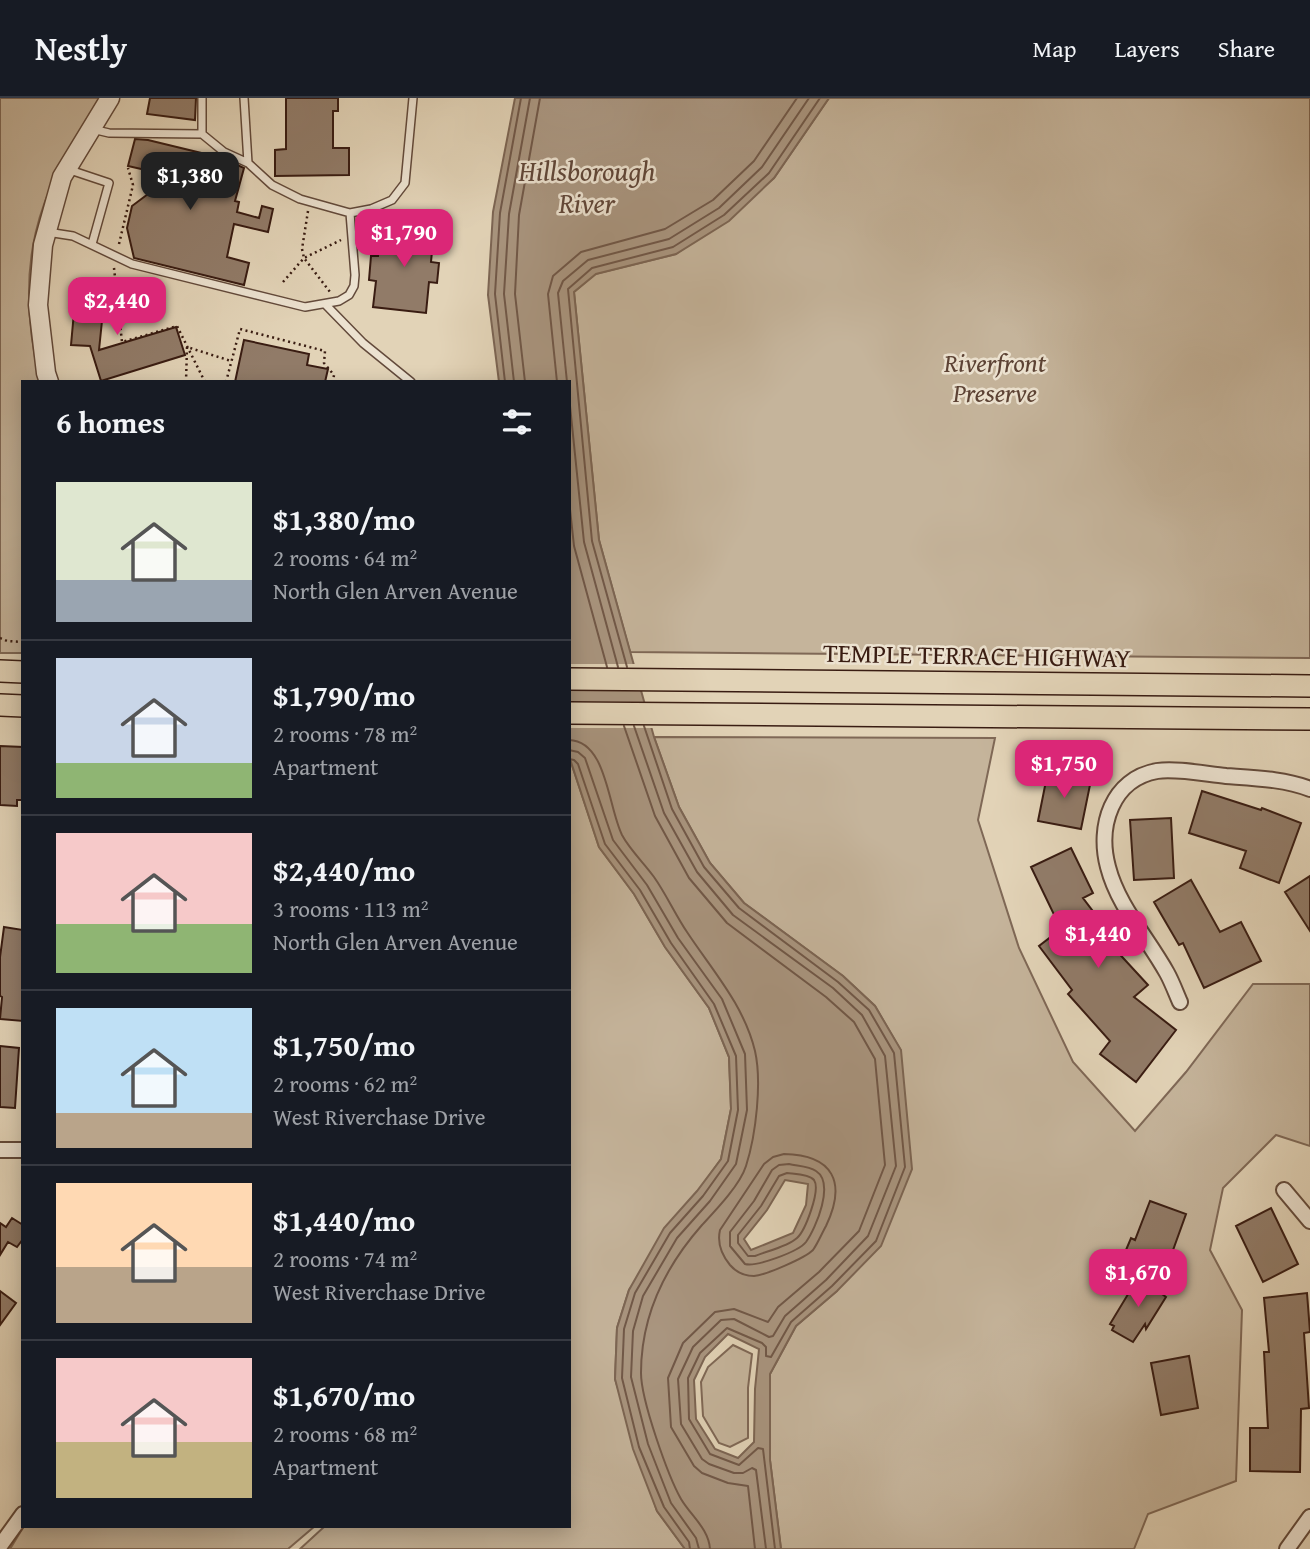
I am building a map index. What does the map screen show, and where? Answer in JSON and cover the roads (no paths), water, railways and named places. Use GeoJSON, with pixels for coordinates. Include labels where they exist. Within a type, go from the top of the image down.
{"type":"FeatureCollection","features":[{"type":"Feature","properties":{"kind":"main road"},"geometry":{"type":"LineString","coordinates":[[0,671],[21,672]]}},
{"type":"Feature","properties":{"kind":"main road","name":"TEMPLE TERRACE HIGHWAY"},"geometry":{"type":"LineString","coordinates":[[571,679],[1310,686]]}},
{"type":"Feature","properties":{"kind":"main road"},"geometry":{"type":"LineString","coordinates":[[0,705],[21,706]]}},
{"type":"Feature","properties":{"kind":"main road"},"geometry":{"type":"LineString","coordinates":[[571,713],[1310,719]]}},
{"type":"Feature","properties":{"kind":"street"},"geometry":{"type":"LineString","coordinates":[[48,380],[38,305],[43,245],[62,177],[110,98]]}},
{"type":"Feature","properties":{"kind":"street"},"geometry":{"type":"LineString","coordinates":[[1180,1002],[1168,975],[1115,891],[1107,863],[1104,838],[1106,817],[1117,796],[1139,776],[1160,770],[1258,779],[1310,789]]}},
{"type":"Feature","properties":{"kind":"street"},"geometry":{"type":"LineString","coordinates":[[0,1150],[21,1150]]}},
{"type":"Feature","properties":{"kind":"street"},"geometry":{"type":"LineString","coordinates":[[1284,1190],[1310,1221]]}},
{"type":"Feature","properties":{"kind":"street"},"geometry":{"type":"LineString","coordinates":[[0,1546],[21,1517]]}},
{"type":"Feature","properties":{"kind":"street"},"geometry":{"type":"LineString","coordinates":[[1287,1549],[1310,1517]]}},
{"type":"Feature","properties":{"kind":"lane"},"geometry":{"type":"LineString","coordinates":[[202,98],[202,134]]}},
{"type":"Feature","properties":{"kind":"lane"},"geometry":{"type":"LineString","coordinates":[[244,98],[248,163]]}},
{"type":"Feature","properties":{"kind":"lane"},"geometry":{"type":"LineString","coordinates":[[91,129],[109,133],[202,134],[224,152],[248,163],[272,185],[300,199],[350,212],[371,209],[392,200],[405,183],[413,98]]}},
{"type":"Feature","properties":{"kind":"lane"},"geometry":{"type":"LineString","coordinates":[[66,169],[108,184],[92,244]]}},
{"type":"Feature","properties":{"kind":"lane"},"geometry":{"type":"LineString","coordinates":[[46,232],[73,236],[132,264],[305,307],[340,301],[349,295],[354,286],[350,212]]}},
{"type":"Feature","properties":{"kind":"lane"},"geometry":{"type":"LineString","coordinates":[[326,305],[363,343],[409,380]]}},
{"type":"Feature","properties":{"kind":"water","name":"Hillsborough River"},"geometry":{"type":"Polygon","coordinates":[[[515,98],[829,98],[774,178],[729,221],[676,254],[596,274],[574,292],[599,540],[654,737],[679,807],[710,863],[744,903],[843,976],[875,1006],[901,1050],[912,1169],[881,1246],[837,1291],[796,1326],[770,1374],[770,1460],[781,1549],[685,1549],[657,1511],[633,1449],[615,1379],[617,1328],[629,1290],[664,1228],[721,1159],[731,1109],[729,1057],[709,1008],[665,947],[634,894],[599,847],[571,762],[571,380],[499,380],[488,295],[493,212],[515,98]],[[785,1180],[767,1210],[744,1239],[751,1250],[793,1233],[806,1205],[808,1184],[785,1180]],[[728,1334],[705,1357],[694,1380],[696,1419],[715,1449],[738,1458],[754,1442],[759,1349],[728,1334]]]}},
{"type":"Feature","properties":{"kind":"park label","name":"Riverfront Preserve"},"geometry":{"type":"Point","coordinates":[995,377]}}]}
